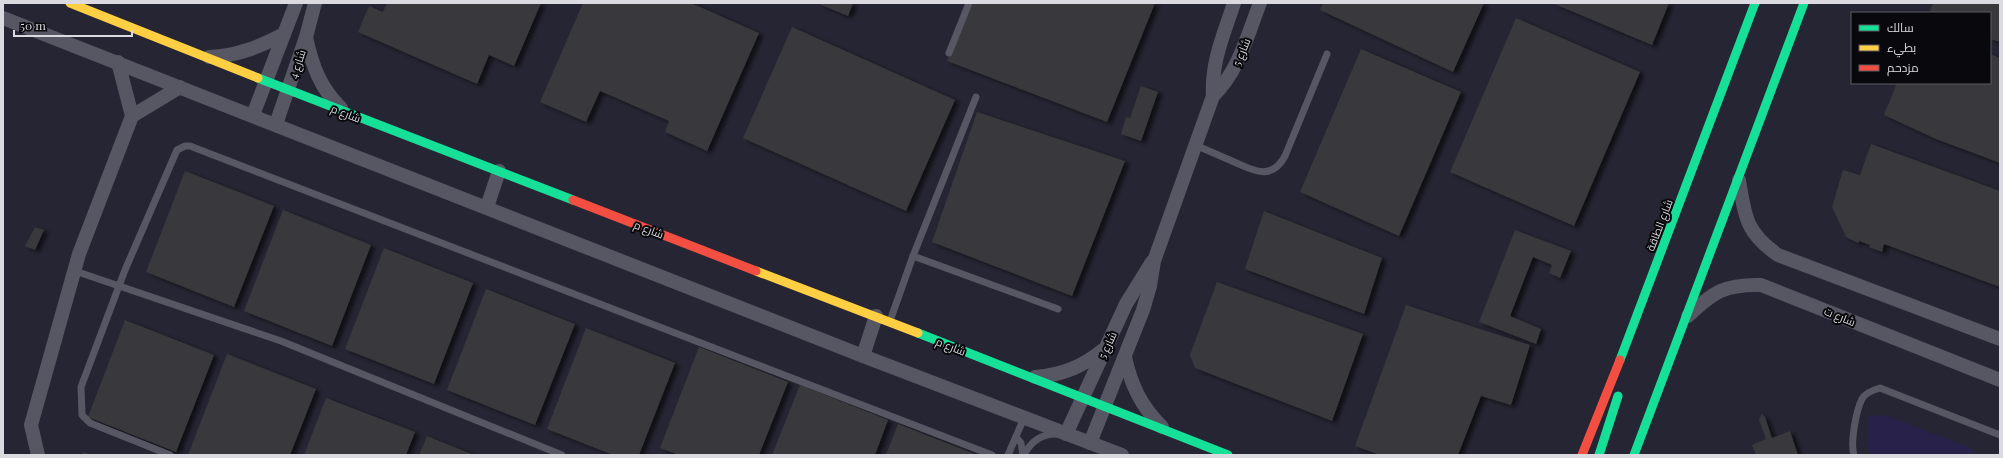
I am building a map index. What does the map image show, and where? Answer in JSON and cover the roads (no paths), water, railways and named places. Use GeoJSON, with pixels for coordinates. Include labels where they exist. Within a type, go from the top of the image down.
{"type":"FeatureCollection","features":[{"type":"Feature","properties":{"kind":"street","name":"شارع م"},"geometry":{"type":"LineString","coordinates":[[70,3],[205,58],[876,316],[1228,455]]}},
{"type":"Feature","properties":{"kind":"street","name":"شارع 4"},"geometry":{"type":"LineString","coordinates":[[252,115],[296,3]]}},
{"type":"Feature","properties":{"kind":"street","name":"شارع 4"},"geometry":{"type":"LineString","coordinates":[[276,124],[306,37],[315,3]]}},
{"type":"Feature","properties":{"kind":"street","name":"شارع 5"},"geometry":{"type":"LineString","coordinates":[[1090,443],[1106,406],[1147,298],[1154,261],[1212,96],[1212,76],[1216,56],[1234,3]]}},
{"type":"Feature","properties":{"kind":"street","name":"شارع 5"},"geometry":{"type":"LineString","coordinates":[[1212,96],[1227,81],[1237,64],[1260,3]]}},
{"type":"Feature","properties":{"kind":"street","name":"شارع الطاقة"},"geometry":{"type":"LineString","coordinates":[[1582,455],[1638,316],[1755,3]]}},
{"type":"Feature","properties":{"kind":"street"},"geometry":{"type":"LineString","coordinates":[[1634,455],[1804,3]]}},
{"type":"Feature","properties":{"kind":"street"},"geometry":{"type":"LineString","coordinates":[[3,18],[180,86],[863,356],[1122,455]]}},
{"type":"Feature","properties":{"kind":"street"},"geometry":{"type":"LineString","coordinates":[[205,58],[237,54],[253,49],[284,34]]}},
{"type":"Feature","properties":{"kind":"street"},"geometry":{"type":"LineString","coordinates":[[306,37],[315,71],[322,87],[333,101],[346,113]]}},
{"type":"Feature","properties":{"kind":"street"},"geometry":{"type":"LineString","coordinates":[[38,455],[32,425],[79,254],[132,116],[118,62]]}},
{"type":"Feature","properties":{"kind":"street"},"geometry":{"type":"LineString","coordinates":[[132,116],[180,86]]}},
{"type":"Feature","properties":{"kind":"street"},"geometry":{"type":"LineString","coordinates":[[487,207],[499,172]]}},
{"type":"Feature","properties":{"kind":"street"},"geometry":{"type":"LineString","coordinates":[[1738,176],[1743,208],[1749,226],[1762,244],[1778,255],[2000,339]]}},
{"type":"Feature","properties":{"kind":"street","name":"شارع 5"},"geometry":{"type":"LineString","coordinates":[[1066,434],[1132,293],[1154,261]]}},
{"type":"Feature","properties":{"kind":"street","name":"شارع ت"},"geometry":{"type":"LineString","coordinates":[[1685,319],[1709,296],[1742,285],[1761,285],[2000,380]]}},
{"type":"Feature","properties":{"kind":"street"},"geometry":{"type":"LineString","coordinates":[[863,356],[876,316]]}},
{"type":"Feature","properties":{"kind":"street"},"geometry":{"type":"LineString","coordinates":[[1599,455],[1611,421],[1638,316]]}},
{"type":"Feature","properties":{"kind":"street"},"geometry":{"type":"LineString","coordinates":[[1031,378],[1051,376],[1071,371],[1089,361],[1105,349]]}},
{"type":"Feature","properties":{"kind":"street"},"geometry":{"type":"LineString","coordinates":[[1125,357],[1129,378],[1138,397],[1150,415],[1165,430]]}},
{"type":"Feature","properties":{"kind":"lane"},"geometry":{"type":"LineString","coordinates":[[949,53],[969,3]]}},
{"type":"Feature","properties":{"kind":"lane"},"geometry":{"type":"LineString","coordinates":[[1195,145],[1256,172],[1274,169],[1285,156],[1327,54]]}},
{"type":"Feature","properties":{"kind":"lane"},"geometry":{"type":"LineString","coordinates":[[890,322],[913,256],[976,97]]}},
{"type":"Feature","properties":{"kind":"lane"},"geometry":{"type":"LineString","coordinates":[[170,455],[90,423],[82,415],[81,388],[125,270],[177,150],[185,146],[190,146],[992,455]]}},
{"type":"Feature","properties":{"kind":"lane"},"geometry":{"type":"LineString","coordinates":[[913,256],[1058,309]]}},
{"type":"Feature","properties":{"kind":"lane"},"geometry":{"type":"LineString","coordinates":[[75,271],[120,285],[281,341],[562,455]]}},
{"type":"Feature","properties":{"kind":"lane"},"geometry":{"type":"LineString","coordinates":[[1854,455],[1855,424],[1862,398],[1870,391],[1880,388],[2000,435]]}},
{"type":"Feature","properties":{"kind":"lane"},"geometry":{"type":"LineString","coordinates":[[1008,455],[1024,418]]}},
{"type":"Feature","properties":{"kind":"lane"},"geometry":{"type":"LineString","coordinates":[[1024,455],[1035,440],[1040,436],[1045,434],[1066,434]]}},
{"type":"Feature","properties":{"kind":"lane"},"geometry":{"type":"LineString","coordinates":[[1016,437],[1021,444],[1024,455]]}}]}
